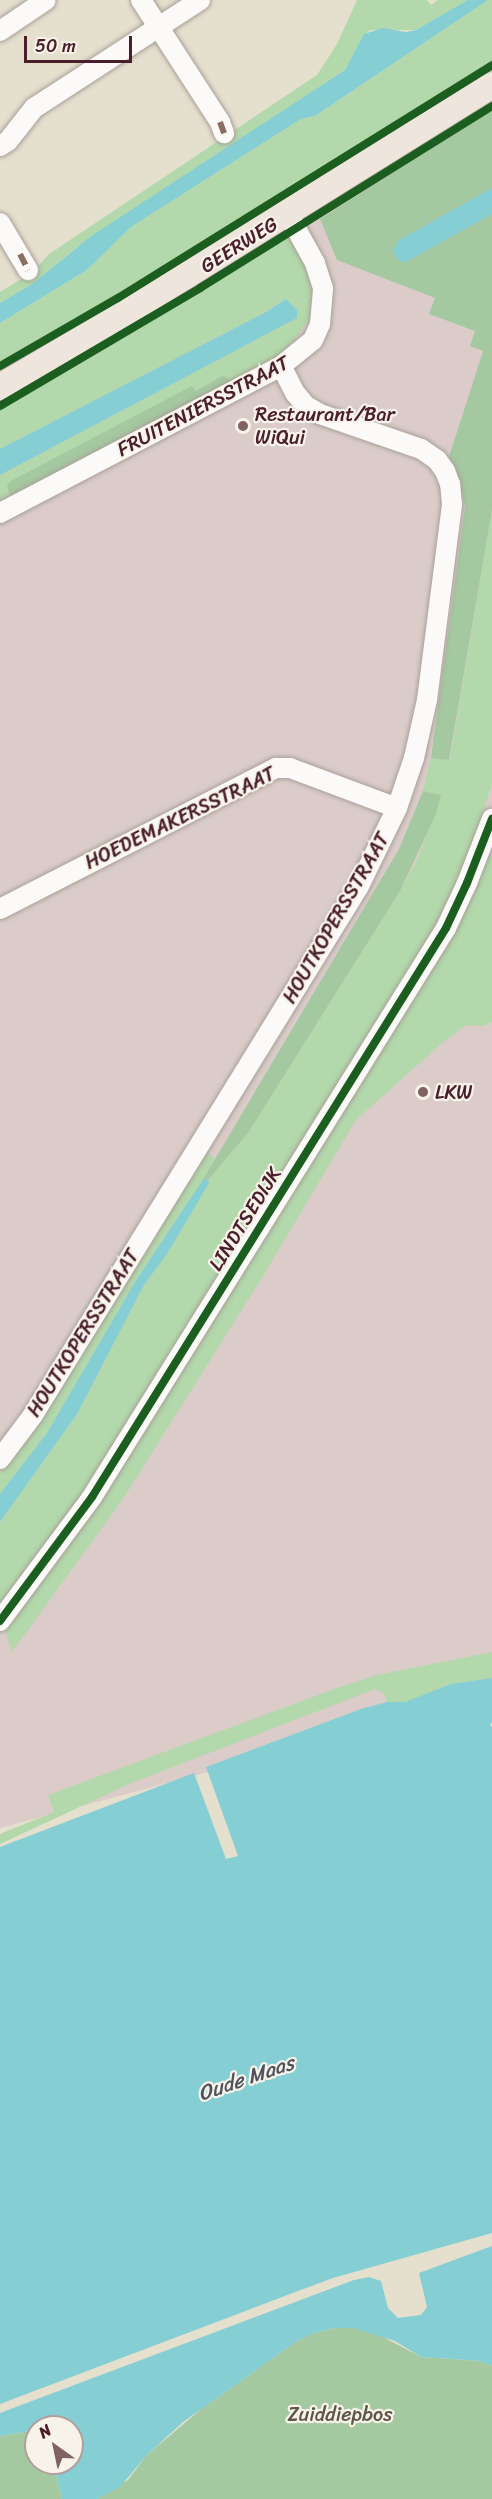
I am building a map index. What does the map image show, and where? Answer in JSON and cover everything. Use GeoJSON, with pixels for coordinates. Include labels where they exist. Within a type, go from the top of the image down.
{"type":"FeatureCollection","features":[{"type":"Feature","properties":{"kind":"main road","name":"GEERWEG"},"geometry":{"type":"LineString","coordinates":[[0,387],[288,214],[492,85]]}},
{"type":"Feature","properties":{"kind":"street"},"geometry":{"type":"LineString","coordinates":[[0,31],[46,0]]}},
{"type":"Feature","properties":{"kind":"street"},"geometry":{"type":"LineString","coordinates":[[141,0],[222,127]]}},
{"type":"Feature","properties":{"kind":"street"},"geometry":{"type":"LineString","coordinates":[[0,146],[8,141],[34,108],[200,0]]}},
{"type":"Feature","properties":{"kind":"street","name":"FRUITENIERSSTRAAT"},"geometry":{"type":"LineString","coordinates":[[0,513],[281,366],[313,340],[320,324],[324,302],[315,263],[288,214]]}},
{"type":"Feature","properties":{"kind":"street"},"geometry":{"type":"LineString","coordinates":[[0,223],[24,262]]}},
{"type":"Feature","properties":{"kind":"street","name":"HOUTKOPERSSTRAAT"},"geometry":{"type":"LineString","coordinates":[[0,1459],[33,1415],[358,888],[398,808],[414,758],[427,700],[452,505],[450,484],[437,460],[422,449],[320,414],[306,406],[295,393],[281,366]]}},
{"type":"Feature","properties":{"kind":"street","name":"HOEDEMAKERSSTRAAT"},"geometry":{"type":"LineString","coordinates":[[0,909],[276,768],[290,768],[398,808]]}},
{"type":"Feature","properties":{"kind":"street","name":"LINDTSEDIJK"},"geometry":{"type":"LineString","coordinates":[[0,1621],[92,1497],[446,928],[467,883],[492,819]]}},
{"type":"Feature","properties":{"kind":"shaded area"},"geometry":{"type":"Polygon","coordinates":[[[492,79],[492,1696],[0,1828],[0,380],[492,79]]]}},
{"type":"Feature","properties":{"kind":"green space"},"geometry":{"type":"Polygon","coordinates":[[[357,0],[427,0],[431,5],[438,0],[484,0],[456,8],[416,30],[371,30],[365,34],[345,70],[77,247],[32,284],[0,303],[0,292],[33,272],[49,254],[317,75],[337,44],[357,0]]]}},
{"type":"Feature","properties":{"kind":"green space"},"geometry":{"type":"Polygon","coordinates":[[[488,0],[492,0],[492,62],[100,306],[0,364],[0,323],[87,270],[131,227],[301,119],[315,116],[488,0]]]}},
{"type":"Feature","properties":{"kind":"green space"},"geometry":{"type":"Polygon","coordinates":[[[492,96],[492,101],[348,193],[344,188],[492,96]]]}},
{"type":"Feature","properties":{"kind":"green space"},"geometry":{"type":"Polygon","coordinates":[[[492,110],[492,188],[399,240],[404,263],[492,214],[492,510],[449,760],[431,758],[465,507],[456,470],[449,457],[483,351],[470,346],[475,331],[429,314],[435,298],[337,260],[320,219],[492,110]]]}},
{"type":"Feature","properties":{"kind":"green space"},"geometry":{"type":"Polygon","coordinates":[[[289,235],[303,260],[313,290],[309,319],[288,349],[273,360],[231,382],[224,375],[196,391],[193,386],[7,486],[10,496],[0,501],[0,475],[297,318],[286,299],[266,312],[0,449],[0,407],[182,302],[289,235]]]}},
{"type":"Feature","properties":{"kind":"green space"},"geometry":{"type":"Polygon","coordinates":[[[224,375],[231,382],[10,496],[7,486],[11,481],[192,386],[196,391],[224,375]]]}},
{"type":"Feature","properties":{"kind":"green space"},"geometry":{"type":"Polygon","coordinates":[[[492,510],[492,784],[464,870],[439,920],[88,1487],[0,1609],[0,1522],[77,1414],[144,1285],[167,1254],[208,1180],[248,1133],[400,891],[417,860],[441,795],[423,791],[431,758],[450,760],[492,510]]]}},
{"type":"Feature","properties":{"kind":"green space"},"geometry":{"type":"Polygon","coordinates":[[[423,791],[441,795],[436,814],[400,891],[248,1133],[208,1180],[202,1181],[399,849],[423,791]]]}},
{"type":"Feature","properties":{"kind":"green space"},"geometry":{"type":"Polygon","coordinates":[[[489,854],[492,857],[492,1022],[483,1026],[467,1025],[442,1043],[356,1120],[260,1281],[123,1499],[12,1652],[6,1633],[7,1621],[489,854]]]}},
{"type":"Feature","properties":{"kind":"green space"},"geometry":{"type":"Polygon","coordinates":[[[205,1151],[215,1158],[202,1181],[135,1282],[47,1433],[0,1494],[0,1473],[34,1427],[205,1151]]]}},
{"type":"Feature","properties":{"kind":"green space"},"geometry":{"type":"Polygon","coordinates":[[[492,1652],[492,1678],[451,1684],[405,1703],[387,1702],[384,1693],[375,1689],[129,1784],[0,1844],[0,1834],[54,1812],[48,1795],[377,1675],[492,1652]]]}},
{"type":"Feature","properties":{"kind":"green space","name":"Zuiddiepbos"},"geometry":{"type":"Polygon","coordinates":[[[335,2328],[353,2328],[381,2336],[421,2357],[480,2361],[492,2366],[492,2499],[97,2499],[128,2480],[146,2456],[200,2410],[297,2341],[314,2333],[335,2328]]]}},
{"type":"Feature","properties":{"kind":"green space"},"geometry":{"type":"Polygon","coordinates":[[[24,2432],[24,2475],[56,2475],[62,2499],[0,2499],[0,2436],[24,2432]]]}},
{"type":"Feature","properties":{"kind":"water"},"geometry":{"type":"Polygon","coordinates":[[[468,0],[488,0],[315,116],[301,119],[131,227],[87,270],[0,323],[0,303],[32,284],[90,237],[345,70],[364,34],[383,28],[406,32],[416,30],[468,0]]]}},
{"type":"Feature","properties":{"kind":"water"},"geometry":{"type":"Polygon","coordinates":[[[492,188],[492,214],[404,263],[397,259],[393,250],[399,240],[492,188]]]}},
{"type":"Feature","properties":{"kind":"water"},"geometry":{"type":"Polygon","coordinates":[[[286,299],[297,310],[297,318],[0,475],[0,449],[266,312],[286,299]]]}},
{"type":"Feature","properties":{"kind":"water"},"geometry":{"type":"Polygon","coordinates":[[[206,1178],[209,1183],[167,1254],[144,1285],[77,1414],[0,1522],[0,1494],[47,1433],[135,1282],[206,1178]]]}},
{"type":"Feature","properties":{"kind":"water","name":"Oude Maas"},"geometry":{"type":"Polygon","coordinates":[[[492,1678],[492,1722],[490,1725],[492,1727],[492,2366],[480,2361],[421,2357],[395,2341],[353,2328],[335,2328],[314,2333],[297,2341],[183,2422],[146,2456],[120,2487],[97,2499],[62,2499],[56,2475],[84,2475],[84,2415],[24,2415],[24,2432],[0,2436],[0,1847],[194,1773],[226,1859],[238,1856],[206,1767],[361,1709],[387,1702],[405,1702],[451,1684],[492,1678]]]}},
{"type":"Feature","properties":{"kind":"pier"},"geometry":{"type":"Polygon","coordinates":[[[492,2233],[492,2246],[419,2273],[427,2307],[421,2315],[398,2318],[388,2308],[381,2281],[369,2277],[354,2280],[0,2413],[0,2404],[333,2278],[492,2233]]]}},
{"type":"Feature","properties":{"kind":"marked path"},"geometry":{"type":"LineString","coordinates":[[220,122],[224,133]]}},
{"type":"Feature","properties":{"kind":"marked path"},"geometry":{"type":"LineString","coordinates":[[20,254],[28,270]]}},
{"type":"Feature","properties":{"kind":"cycle path"},"geometry":{"type":"LineString","coordinates":[[0,366],[118,298],[492,65]]}},
{"type":"Feature","properties":{"kind":"cycle path"},"geometry":{"type":"LineString","coordinates":[[0,406],[200,288],[492,106]]}},
{"type":"Feature","properties":{"kind":"cycle path"},"geometry":{"type":"LineString","coordinates":[[0,1621],[92,1497],[446,928],[467,883],[492,819]]}},
{"type":"Feature","properties":{"kind":"place","name":"Restaurant/Bar WiQui"},"geometry":{"type":"Point","coordinates":[243,426]}},
{"type":"Feature","properties":{"kind":"place","name":"LKW"},"geometry":{"type":"Point","coordinates":[423,1092]}}]}
